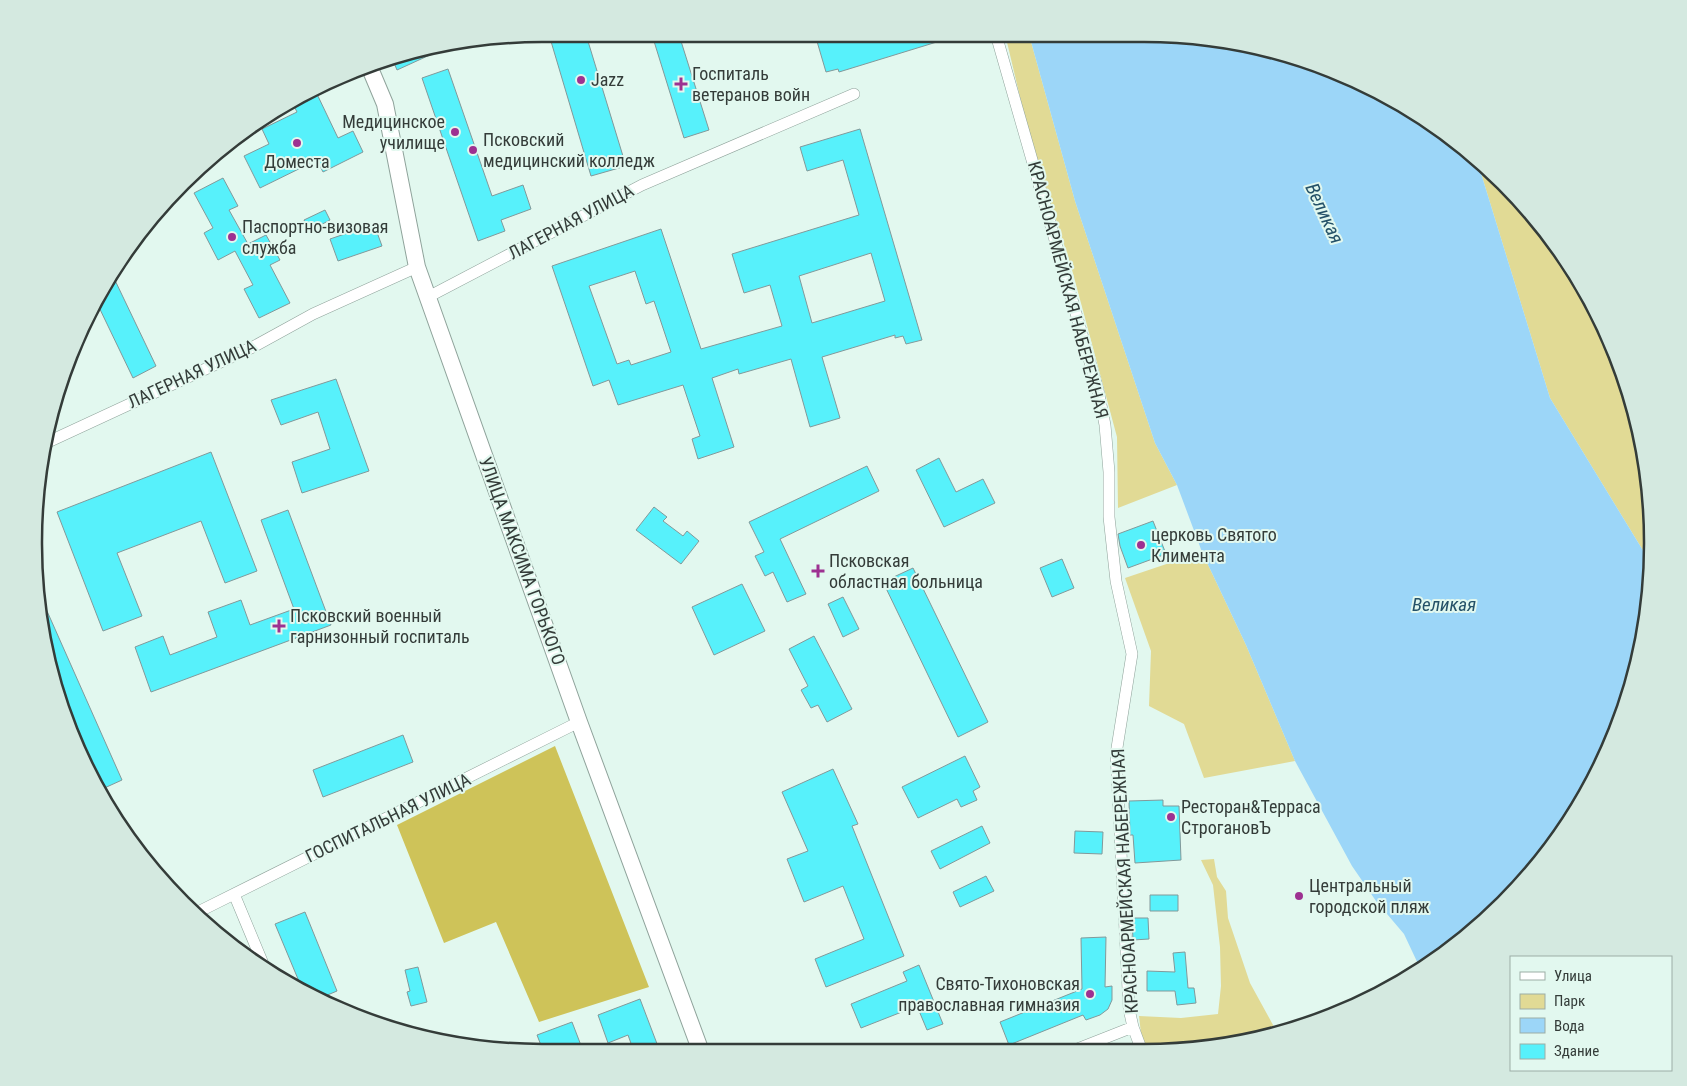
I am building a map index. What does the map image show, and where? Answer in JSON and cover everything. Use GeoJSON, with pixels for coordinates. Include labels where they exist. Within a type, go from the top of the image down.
{"type":"FeatureCollection","features":[{"type":"Feature","properties":{"kind":"main road","name":"УЛИЦА МАКСИМА ГОРЬКОГО"},"geometry":{"type":"LineString","coordinates":[[372,73],[385,104],[417,267],[579,722],[698,1044]]}},
{"type":"Feature","properties":{"kind":"street","name":"КРАСНОАРМЕЙСКАЯ НАБЕРЕЖНАЯ"},"geometry":{"type":"LineString","coordinates":[[998,42],[1098,390],[1105,425],[1110,472],[1108,517],[1116,581],[1132,654],[1116,754],[1129,1009],[1139,1044]]}},
{"type":"Feature","properties":{"kind":"street","name":"ЛАГЕРНАЯ УЛИЦА"},"geometry":{"type":"LineString","coordinates":[[428,297],[642,185],[854,94]]}},
{"type":"Feature","properties":{"kind":"street","name":"ЛАГЕРНАЯ УЛИЦА"},"geometry":{"type":"LineString","coordinates":[[53,439],[252,347],[313,314],[417,267]]}},
{"type":"Feature","properties":{"kind":"street","name":"ГОСПИТАЛЬНАЯ УЛИЦА"},"geometry":{"type":"LineString","coordinates":[[203,910],[579,722]]}},
{"type":"Feature","properties":{"kind":"street"},"geometry":{"type":"LineString","coordinates":[[234,894],[259,955]]}},
{"type":"Feature","properties":{"kind":"street"},"geometry":{"type":"LineString","coordinates":[[1090,1044],[1133,1027]]}},
{"type":"Feature","properties":{"kind":"green space"},"geometry":{"type":"Polygon","coordinates":[[[1007,42],[1031,42],[1075,201],[1155,443],[1177,485],[1118,508],[1117,437],[1071,266],[1029,135],[1007,42]]]}},
{"type":"Feature","properties":{"kind":"green space"},"geometry":{"type":"Polygon","coordinates":[[[1481,173],[1498,189],[1541,238],[1577,293],[1606,351],[1618,382],[1635,445],[1643,510],[1644,552],[1550,398],[1481,173]]]}},
{"type":"Feature","properties":{"kind":"green space"},"geometry":{"type":"Polygon","coordinates":[[[1202,552],[1246,645],[1295,761],[1204,778],[1184,724],[1149,706],[1151,651],[1125,578],[1202,552]]]}},
{"type":"Feature","properties":{"kind":"green space"},"geometry":{"type":"Polygon","coordinates":[[[1214,859],[1217,877],[1226,891],[1228,918],[1250,983],[1274,1026],[1242,1034],[1209,1039],[1142,1044],[1139,1016],[1181,1018],[1218,1014],[1221,986],[1220,947],[1213,885],[1201,860],[1214,859]]]}},
{"type":"Feature","properties":{"kind":"shaded area"},"geometry":{"type":"Polygon","coordinates":[[[555,746],[649,987],[539,1022],[496,922],[444,943],[397,825],[555,746]]]}},
{"type":"Feature","properties":{"kind":"water","name":"Великая"},"geometry":{"type":"Polygon","coordinates":[[[1031,42],[1144,42],[1209,47],[1242,52],[1305,69],[1365,94],[1394,110],[1449,146],[1481,173],[1550,398],[1644,552],[1643,576],[1635,641],[1618,704],[1593,764],[1577,793],[1541,848],[1498,897],[1449,940],[1417,962],[1404,934],[1376,901],[1352,866],[1295,761],[1246,645],[1202,552],[1177,485],[1155,443],[1075,201],[1031,42]]]}},
{"type":"Feature","properties":{"kind":"building"},"geometry":{"type":"Polygon","coordinates":[[[551,42],[588,42],[626,166],[591,176],[551,42]]]}},
{"type":"Feature","properties":{"kind":"building","name":"Госпиталь ветеранов войн"},"geometry":{"type":"Polygon","coordinates":[[[654,42],[681,42],[709,130],[684,138],[654,42]]]}},
{"type":"Feature","properties":{"kind":"building"},"geometry":{"type":"Polygon","coordinates":[[[817,42],[937,42],[839,72],[838,69],[826,72],[817,42]]]}},
{"type":"Feature","properties":{"kind":"building"},"geometry":{"type":"Polygon","coordinates":[[[426,57],[397,70],[395,65],[426,57]]]}},
{"type":"Feature","properties":{"kind":"building","name":"Медицинское училище"},"geometry":{"type":"Polygon","coordinates":[[[448,69],[492,196],[523,185],[531,209],[501,220],[505,231],[478,241],[422,78],[448,69]]]}},
{"type":"Feature","properties":{"kind":"building"},"geometry":{"type":"Polygon","coordinates":[[[318,96],[338,138],[353,131],[363,152],[323,172],[317,160],[260,188],[244,156],[269,144],[262,129],[297,112],[295,109],[318,96]]]}},
{"type":"Feature","properties":{"kind":"building"},"geometry":{"type":"Polygon","coordinates":[[[860,129],[922,340],[906,344],[903,336],[895,338],[895,335],[822,357],[840,418],[810,427],[791,359],[739,374],[738,369],[712,378],[734,447],[698,459],[692,439],[700,436],[683,385],[618,405],[609,380],[593,386],[552,266],[661,229],[701,349],[782,326],[770,285],[744,293],[732,254],[859,215],[843,160],[807,171],[800,147],[860,129]],[[871,253],[799,276],[812,323],[885,301],[871,253]],[[635,271],[589,286],[617,364],[629,360],[631,365],[671,352],[654,301],[646,304],[635,271]]]}},
{"type":"Feature","properties":{"kind":"building","name":"Паспортно-визовая служба"},"geometry":{"type":"Polygon","coordinates":[[[223,178],[238,206],[229,210],[248,244],[266,235],[280,260],[270,265],[290,303],[259,318],[244,289],[253,285],[235,251],[218,260],[204,233],[213,228],[194,193],[223,178]]]}},
{"type":"Feature","properties":{"kind":"building"},"geometry":{"type":"Polygon","coordinates":[[[325,210],[330,220],[309,231],[304,220],[325,210]]]}},
{"type":"Feature","properties":{"kind":"building"},"geometry":{"type":"Polygon","coordinates":[[[374,224],[382,246],[338,261],[330,239],[374,224]]]}},
{"type":"Feature","properties":{"kind":"building"},"geometry":{"type":"Polygon","coordinates":[[[116,283],[156,366],[133,378],[100,310],[116,283]]]}},
{"type":"Feature","properties":{"kind":"building"},"geometry":{"type":"Polygon","coordinates":[[[336,379],[369,471],[302,493],[292,462],[330,449],[318,412],[281,425],[271,400],[336,379]]]}},
{"type":"Feature","properties":{"kind":"building"},"geometry":{"type":"Polygon","coordinates":[[[211,452],[257,571],[225,583],[201,521],[117,553],[142,616],[103,631],[57,512],[211,452]]]}},
{"type":"Feature","properties":{"kind":"building"},"geometry":{"type":"Polygon","coordinates":[[[939,458],[956,492],[983,479],[995,503],[944,527],[916,470],[939,458]]]}},
{"type":"Feature","properties":{"kind":"building"},"geometry":{"type":"Polygon","coordinates":[[[867,466],[879,491],[780,539],[806,594],[787,602],[773,572],[765,576],[755,556],[764,552],[749,522],[867,466]]]}},
{"type":"Feature","properties":{"kind":"building"},"geometry":{"type":"Polygon","coordinates":[[[654,507],[667,517],[663,521],[683,536],[687,531],[699,541],[681,564],[636,530],[654,507]]]}},
{"type":"Feature","properties":{"kind":"building"},"geometry":{"type":"Polygon","coordinates":[[[288,510],[331,625],[151,692],[135,647],[163,636],[170,655],[217,637],[208,612],[241,600],[250,625],[294,609],[261,520],[288,510]]]}},
{"type":"Feature","properties":{"kind":"building","name":"церковь Святого Климента"},"geometry":{"type":"Polygon","coordinates":[[[1153,521],[1166,554],[1128,568],[1118,534],[1153,521]]]}},
{"type":"Feature","properties":{"kind":"building"},"geometry":{"type":"Polygon","coordinates":[[[1062,559],[1074,588],[1052,597],[1040,568],[1062,559]]]}},
{"type":"Feature","properties":{"kind":"building"},"geometry":{"type":"Polygon","coordinates":[[[913,568],[988,722],[958,737],[883,582],[913,568]]]}},
{"type":"Feature","properties":{"kind":"building"},"geometry":{"type":"Polygon","coordinates":[[[742,584],[765,631],[714,655],[692,607],[742,584]]]}},
{"type":"Feature","properties":{"kind":"building"},"geometry":{"type":"Polygon","coordinates":[[[843,597],[859,629],[843,637],[828,604],[843,597]]]}},
{"type":"Feature","properties":{"kind":"building"},"geometry":{"type":"Polygon","coordinates":[[[48,613],[122,780],[107,787],[81,735],[60,673],[48,613]]]}},
{"type":"Feature","properties":{"kind":"building"},"geometry":{"type":"Polygon","coordinates":[[[814,636],[852,709],[827,722],[818,705],[811,708],[801,690],[808,686],[789,649],[814,636]]]}},
{"type":"Feature","properties":{"kind":"building"},"geometry":{"type":"Polygon","coordinates":[[[403,735],[413,762],[323,797],[313,770],[403,735]]]}},
{"type":"Feature","properties":{"kind":"building"},"geometry":{"type":"Polygon","coordinates":[[[965,756],[980,787],[973,791],[977,800],[961,807],[957,799],[918,818],[902,787],[965,756]]]}},
{"type":"Feature","properties":{"kind":"building"},"geometry":{"type":"Polygon","coordinates":[[[833,769],[858,824],[852,826],[904,956],[826,987],[815,959],[864,939],[843,886],[804,902],[787,859],[808,851],[782,792],[833,769]]]}},
{"type":"Feature","properties":{"kind":"building"},"geometry":{"type":"Polygon","coordinates":[[[1163,800],[1163,806],[1179,806],[1181,860],[1135,863],[1133,835],[1130,835],[1129,801],[1163,800]]]}},
{"type":"Feature","properties":{"kind":"building"},"geometry":{"type":"Polygon","coordinates":[[[982,826],[990,843],[940,869],[931,851],[982,826]]]}},
{"type":"Feature","properties":{"kind":"building"},"geometry":{"type":"Polygon","coordinates":[[[1075,831],[1103,832],[1102,854],[1074,853],[1075,831]]]}},
{"type":"Feature","properties":{"kind":"building"},"geometry":{"type":"Polygon","coordinates":[[[986,876],[994,891],[960,907],[953,892],[986,876]]]}},
{"type":"Feature","properties":{"kind":"building"},"geometry":{"type":"Polygon","coordinates":[[[1150,895],[1178,895],[1178,911],[1150,911],[1150,895]]]}},
{"type":"Feature","properties":{"kind":"building"},"geometry":{"type":"Polygon","coordinates":[[[305,912],[337,991],[328,995],[298,979],[275,924],[305,912]]]}},
{"type":"Feature","properties":{"kind":"building"},"geometry":{"type":"Polygon","coordinates":[[[1132,918],[1148,918],[1149,939],[1133,940],[1132,918]]]}},
{"type":"Feature","properties":{"kind":"building","name":"Свято-Тихоновская православная гимназия"},"geometry":{"type":"Polygon","coordinates":[[[1106,937],[1105,987],[1112,986],[1112,1000],[1108,1009],[1100,1015],[1086,1020],[1083,1015],[1009,1044],[1000,1022],[1082,989],[1081,938],[1106,937]]]}},
{"type":"Feature","properties":{"kind":"building"},"geometry":{"type":"Polygon","coordinates":[[[1185,952],[1188,988],[1194,988],[1196,1003],[1177,1005],[1175,991],[1147,991],[1147,971],[1175,972],[1173,953],[1185,952]]]}},
{"type":"Feature","properties":{"kind":"building"},"geometry":{"type":"Polygon","coordinates":[[[919,965],[943,1024],[927,1030],[917,1006],[861,1028],[851,1004],[907,981],[903,972],[919,965]]]}},
{"type":"Feature","properties":{"kind":"building"},"geometry":{"type":"Polygon","coordinates":[[[418,967],[427,1002],[411,1006],[407,992],[410,991],[405,970],[418,967]]]}},
{"type":"Feature","properties":{"kind":"building"},"geometry":{"type":"Polygon","coordinates":[[[640,999],[657,1044],[631,1044],[628,1035],[608,1043],[598,1015],[640,999]]]}},
{"type":"Feature","properties":{"kind":"building"},"geometry":{"type":"Polygon","coordinates":[[[572,1022],[580,1044],[540,1044],[537,1035],[572,1022]]]}},
{"type":"Feature","properties":{"kind":"place","name":"Jazz"},"geometry":{"type":"Point","coordinates":[581,80]}},
{"type":"Feature","properties":{"kind":"place","name":"Госпиталь ветеранов войн"},"geometry":{"type":"Point","coordinates":[681,84]}},
{"type":"Feature","properties":{"kind":"place","name":"Медицинское училище"},"geometry":{"type":"Point","coordinates":[455,132]}},
{"type":"Feature","properties":{"kind":"place","name":"Доместа"},"geometry":{"type":"Point","coordinates":[297,143]}},
{"type":"Feature","properties":{"kind":"place","name":"Псковский медицинский колледж"},"geometry":{"type":"Point","coordinates":[473,150]}},
{"type":"Feature","properties":{"kind":"place","name":"Паспортно-визовая служба"},"geometry":{"type":"Point","coordinates":[232,237]}},
{"type":"Feature","properties":{"kind":"place","name":"церковь Святого Климента"},"geometry":{"type":"Point","coordinates":[1141,545]}},
{"type":"Feature","properties":{"kind":"place","name":"Псковская областная больница"},"geometry":{"type":"Point","coordinates":[818,571]}},
{"type":"Feature","properties":{"kind":"place","name":"Псковский военный гарнизонный госпиталь"},"geometry":{"type":"Point","coordinates":[279,626]}},
{"type":"Feature","properties":{"kind":"place","name":"Ресторан&Терраса СтрогановЪ"},"geometry":{"type":"Point","coordinates":[1171,817]}},
{"type":"Feature","properties":{"kind":"place","name":"Центральный городской пляж"},"geometry":{"type":"Point","coordinates":[1299,896]}},
{"type":"Feature","properties":{"kind":"place","name":"Свято-Тихоновская православная гимназия"},"geometry":{"type":"Point","coordinates":[1090,994]}}]}
